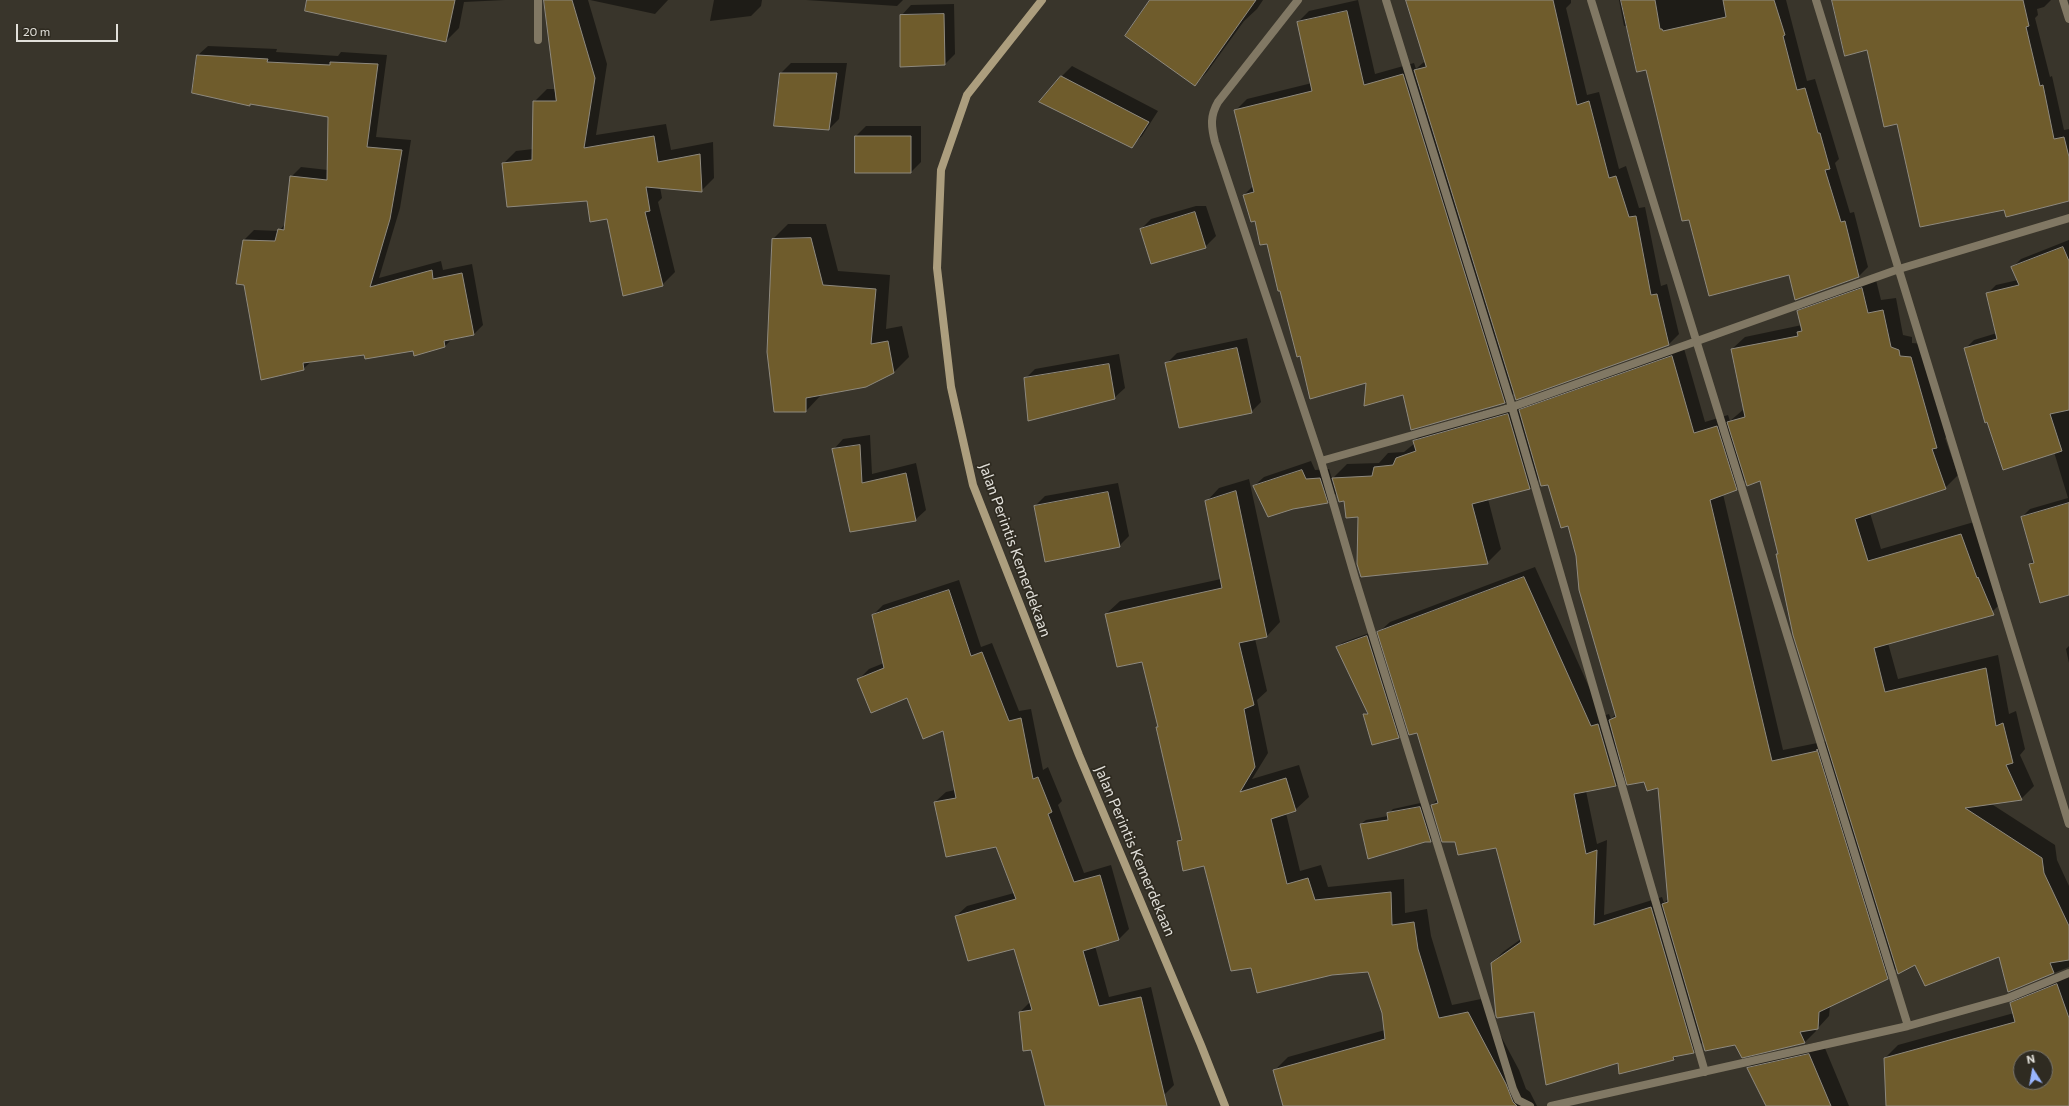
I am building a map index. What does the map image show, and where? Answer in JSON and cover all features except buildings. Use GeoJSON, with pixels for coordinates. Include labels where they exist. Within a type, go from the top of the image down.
{"type":"FeatureCollection","features":[{"type":"Feature","properties":{"kind":"street"},"geometry":{"type":"LineString","coordinates":[[538,0],[538,40]]}},
{"type":"Feature","properties":{"kind":"street","name":"Jalan Perintis Kemerdekaan"},"geometry":{"type":"LineString","coordinates":[[1042,0],[967,96],[941,170],[937,268],[951,387],[973,485],[1079,755],[1202,1045],[1225,1106]]}},
{"type":"Feature","properties":{"kind":"street"},"geometry":{"type":"LineString","coordinates":[[1298,0],[1218,102],[1212,112],[1211,125],[1215,142],[1321,462],[1355,578],[1513,1089],[1518,1100],[1530,1106]]}},
{"type":"Feature","properties":{"kind":"street"},"geometry":{"type":"LineString","coordinates":[[1386,0],[1512,407],[1705,1072]]}},
{"type":"Feature","properties":{"kind":"street"},"geometry":{"type":"LineString","coordinates":[[1591,0],[1908,1026]]}},
{"type":"Feature","properties":{"kind":"street"},"geometry":{"type":"LineString","coordinates":[[1816,0],[2069,824]]}},
{"type":"Feature","properties":{"kind":"street"},"geometry":{"type":"LineString","coordinates":[[2062,0],[2069,19]]}},
{"type":"Feature","properties":{"kind":"street"},"geometry":{"type":"LineString","coordinates":[[1321,462],[1512,407],[1696,340],[1899,269],[2069,218]]}},
{"type":"Feature","properties":{"kind":"street"},"geometry":{"type":"LineString","coordinates":[[1551,1106],[1908,1026],[2008,998],[2069,974]]}}]}
